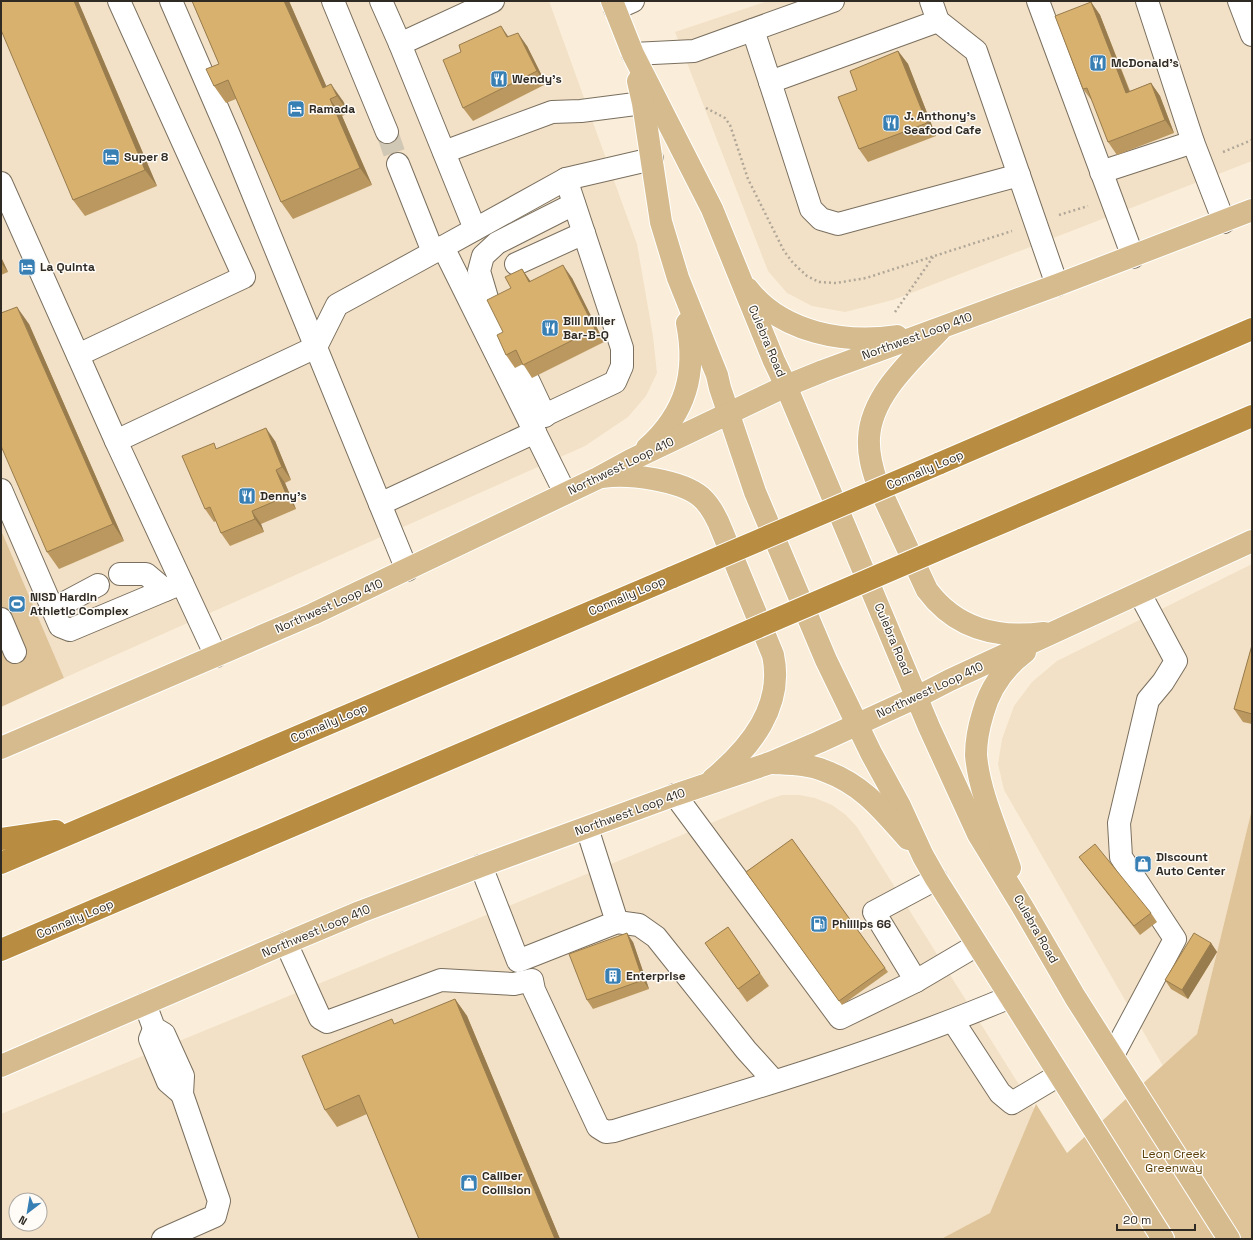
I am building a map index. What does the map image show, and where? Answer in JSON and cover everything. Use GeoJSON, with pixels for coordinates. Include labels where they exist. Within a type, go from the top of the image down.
{"type":"FeatureCollection","features":[{"type":"Feature","properties":{"kind":"highway","name":"Connally Loop"},"geometry":{"type":"LineString","coordinates":[[1,863],[1252,329]]}},
{"type":"Feature","properties":{"kind":"highway","name":"Connally Loop"},"geometry":{"type":"LineString","coordinates":[[1,950],[1252,416]]}},
{"type":"Feature","properties":{"kind":"highway"},"geometry":{"type":"LineString","coordinates":[[1,839],[88,826]]}},
{"type":"Feature","properties":{"kind":"main road","name":"Culebra Road"},"geometry":{"type":"LineString","coordinates":[[620,4],[633,54],[643,103],[661,222],[678,278],[717,375],[720,388],[758,500],[826,660],[857,724],[900,806],[923,856],[936,879],[1163,1239]]}},
{"type":"Feature","properties":{"kind":"main road","name":"Culebra Road"},"geometry":{"type":"LineString","coordinates":[[633,54],[712,209],[774,361],[918,697],[929,727],[978,834],[1075,996],[1229,1239]]}},
{"type":"Feature","properties":{"kind":"main road","name":"Northwest Loop 410"},"geometry":{"type":"LineString","coordinates":[[1,748],[313,614],[598,478],[631,460],[786,386],[1224,222],[1252,210]]}},
{"type":"Feature","properties":{"kind":"main road"},"geometry":{"type":"LineString","coordinates":[[631,460],[643,452],[662,434],[680,408],[688,385],[690,376],[691,351],[688,327],[678,278]]}},
{"type":"Feature","properties":{"kind":"main road"},"geometry":{"type":"LineString","coordinates":[[741,279],[757,299],[778,315],[800,327],[827,335],[842,337],[891,337],[913,334],[943,327]]}},
{"type":"Feature","properties":{"kind":"main road"},"geometry":{"type":"LineString","coordinates":[[943,327],[909,363],[879,403],[873,416],[869,438],[869,453],[877,483],[927,590],[944,610],[966,624],[993,632],[1025,635],[1056,632]]}},
{"type":"Feature","properties":{"kind":"main road"},"geometry":{"type":"LineString","coordinates":[[598,478],[614,475],[651,479],[671,483],[700,496],[709,506],[719,524],[773,655],[775,666],[775,686],[770,707],[765,717],[744,750],[706,784]]}},
{"type":"Feature","properties":{"kind":"main road","name":"Northwest Loop 410"},"geometry":{"type":"LineString","coordinates":[[1,1066],[360,912],[675,795],[770,762],[918,697],[950,680],[1140,594],[1252,541]]}},
{"type":"Feature","properties":{"kind":"main road"},"geometry":{"type":"LineString","coordinates":[[1022,906],[983,792],[976,754],[977,742],[980,721],[986,702],[997,681],[1018,657],[1039,641],[1056,632]]}},
{"type":"Feature","properties":{"kind":"main road"},"geometry":{"type":"LineString","coordinates":[[770,762],[811,767],[825,771],[853,784],[878,806],[923,856]]}},
{"type":"Feature","properties":{"kind":"lane"},"geometry":{"type":"LineString","coordinates":[[78,355],[244,277],[119,1]]}},
{"type":"Feature","properties":{"kind":"lane"},"geometry":{"type":"LineString","coordinates":[[171,1],[229,135],[407,570]]}},
{"type":"Feature","properties":{"kind":"lane"},"geometry":{"type":"LineString","coordinates":[[333,1],[387,132]]}},
{"type":"Feature","properties":{"kind":"lane"},"geometry":{"type":"LineString","coordinates":[[381,1],[475,229]]}},
{"type":"Feature","properties":{"kind":"lane"},"geometry":{"type":"LineString","coordinates":[[400,44],[493,1]]}},
{"type":"Feature","properties":{"kind":"lane"},"geometry":{"type":"LineString","coordinates":[[633,54],[694,51],[833,1]]}},
{"type":"Feature","properties":{"kind":"lane"},"geometry":{"type":"LineString","coordinates":[[1038,1],[1133,256]]}},
{"type":"Feature","properties":{"kind":"lane"},"geometry":{"type":"LineString","coordinates":[[1147,1],[1193,142],[1224,222]]}},
{"type":"Feature","properties":{"kind":"lane"},"geometry":{"type":"LineString","coordinates":[[1244,4],[1252,35]]}},
{"type":"Feature","properties":{"kind":"lane"},"geometry":{"type":"LineString","coordinates":[[770,82],[934,11],[976,51],[1057,285]]}},
{"type":"Feature","properties":{"kind":"lane"},"geometry":{"type":"LineString","coordinates":[[753,30],[811,210],[821,219],[838,224],[1019,175]]}},
{"type":"Feature","properties":{"kind":"lane"},"geometry":{"type":"LineString","coordinates":[[444,152],[552,112],[581,111],[643,103]]}},
{"type":"Feature","properties":{"kind":"lane"},"geometry":{"type":"LineString","coordinates":[[1101,172],[1193,142]]}},
{"type":"Feature","properties":{"kind":"lane"},"geometry":{"type":"LineString","coordinates":[[116,442],[316,347],[337,305],[566,179],[652,158]]}},
{"type":"Feature","properties":{"kind":"lane"},"geometry":{"type":"LineString","coordinates":[[398,164],[438,249],[537,423]]}},
{"type":"Feature","properties":{"kind":"lane"},"geometry":{"type":"LineString","coordinates":[[380,504],[615,382],[622,366],[622,348],[566,179]]}},
{"type":"Feature","properties":{"kind":"lane"},"geometry":{"type":"LineString","coordinates":[[1,183],[116,442],[173,586],[216,656]]}},
{"type":"Feature","properties":{"kind":"lane"},"geometry":{"type":"LineString","coordinates":[[510,346],[487,298],[479,271],[483,256],[497,243],[574,204]]}},
{"type":"Feature","properties":{"kind":"lane"},"geometry":{"type":"LineString","coordinates":[[516,264],[584,233]]}},
{"type":"Feature","properties":{"kind":"lane"},"geometry":{"type":"LineString","coordinates":[[520,365],[537,423],[565,493]]}},
{"type":"Feature","properties":{"kind":"lane"},"geometry":{"type":"LineString","coordinates":[[1,490],[60,626],[70,630],[173,586]]}},
{"type":"Feature","properties":{"kind":"lane"},"geometry":{"type":"LineString","coordinates":[[120,574],[146,574],[173,586]]}},
{"type":"Feature","properties":{"kind":"lane"},"geometry":{"type":"LineString","coordinates":[[53,610],[98,585]]}},
{"type":"Feature","properties":{"kind":"lane"},"geometry":{"type":"LineString","coordinates":[[1113,1055],[1175,939],[1121,858],[1119,823],[1148,700],[1163,682],[1176,661],[1140,594]]}},
{"type":"Feature","properties":{"kind":"lane"},"geometry":{"type":"LineString","coordinates":[[1,619],[15,652]]}},
{"type":"Feature","properties":{"kind":"lane"},"geometry":{"type":"LineString","coordinates":[[675,795],[840,1018],[916,981],[977,945]]}},
{"type":"Feature","properties":{"kind":"lane"},"geometry":{"type":"LineString","coordinates":[[587,828],[617,922]]}},
{"type":"Feature","properties":{"kind":"lane"},"geometry":{"type":"LineString","coordinates":[[481,866],[518,962],[532,980],[534,990],[598,1127],[606,1132],[621,1129],[774,1081],[953,1021],[1010,997]]}},
{"type":"Feature","properties":{"kind":"lane"},"geometry":{"type":"LineString","coordinates":[[916,981],[874,912],[936,879]]}},
{"type":"Feature","properties":{"kind":"lane"},"geometry":{"type":"LineString","coordinates":[[518,962],[617,922],[639,925],[656,937],[746,1050],[774,1081]]}},
{"type":"Feature","properties":{"kind":"lane"},"geometry":{"type":"LineString","coordinates":[[279,946],[320,1018],[327,1022],[441,980],[514,984],[532,980]]}},
{"type":"Feature","properties":{"kind":"lane"},"geometry":{"type":"LineString","coordinates":[[145,1004],[154,1028],[150,1039],[168,1082],[182,1094],[219,1201],[215,1216],[163,1239]]}},
{"type":"Feature","properties":{"kind":"lane"},"geometry":{"type":"LineString","coordinates":[[953,1021],[1000,1093],[1012,1103],[1059,1075]]}},
{"type":"Feature","properties":{"kind":"path"},"geometry":{"type":"LineString","coordinates":[[895,312],[933,256]]}},
{"type":"Feature","properties":{"kind":"shaded area"},"geometry":{"type":"Polygon","coordinates":[[[1,1],[549,1],[637,244],[653,336],[657,373],[646,396],[628,417],[585,446],[64,678],[1,530],[1,1]]]}},
{"type":"Feature","properties":{"kind":"shaded area"},"geometry":{"type":"Polygon","coordinates":[[[768,1],[1252,1],[1252,161],[893,300],[845,312],[812,306],[787,293],[768,271],[675,32],[768,1]]]}},
{"type":"Feature","properties":{"kind":"shaded area","name":"Discount Auto Center"},"geometry":{"type":"Polygon","coordinates":[[[1252,564],[1252,809],[1197,1034],[1163,1066],[1004,790],[998,764],[1002,739],[1014,706],[1032,682],[1057,661],[1252,564]]]}},
{"type":"Feature","properties":{"kind":"shaded area"},"geometry":{"type":"Polygon","coordinates":[[[782,795],[800,795],[815,798],[832,805],[846,815],[857,827],[1064,1156],[990,1213],[941,1239],[1,1239],[1,1114],[767,800],[782,795]]]}},
{"type":"Feature","properties":{"kind":"green space","name":"NISD Hardin Athletic Complex"},"geometry":{"type":"Polygon","coordinates":[[[1,530],[64,678],[1,707],[1,530]]]}},
{"type":"Feature","properties":{"kind":"green space","name":"Leon Creek Greenway"},"geometry":{"type":"Polygon","coordinates":[[[1252,809],[1252,1239],[941,1239],[990,1213],[1036,1104],[1067,1153],[1197,1034],[1252,809]]]}},
{"type":"Feature","properties":{"kind":"building"},"geometry":{"type":"Polygon","coordinates":[[[1,1],[74,1],[145,170],[73,200],[1,30],[1,1]]]}},
{"type":"Feature","properties":{"kind":"building","name":"Ramada"},"geometry":{"type":"Polygon","coordinates":[[[192,1],[284,1],[323,88],[331,84],[337,96],[330,99],[360,168],[281,202],[228,80],[214,86],[206,69],[219,64],[192,1]]]}},
{"type":"Feature","properties":{"kind":"building","name":"McDonald's"},"geometry":{"type":"Polygon","coordinates":[[[1091,2],[1126,93],[1151,83],[1165,120],[1108,142],[1087,88],[1083,89],[1055,16],[1091,2]]]}},
{"type":"Feature","properties":{"kind":"building","name":"Wendy's"},"geometry":{"type":"Polygon","coordinates":[[[501,26],[507,37],[518,33],[537,71],[463,108],[443,60],[461,52],[459,45],[501,26]]]}},
{"type":"Feature","properties":{"kind":"building","name":"J. Anthony's Seafood Cafe"},"geometry":{"type":"Polygon","coordinates":[[[898,51],[927,123],[859,149],[838,97],[857,90],[850,71],[898,51]]]}},
{"type":"Feature","properties":{"kind":"building","name":"Bill Miller Bar-B-Q"},"geometry":{"type":"Polygon","coordinates":[[[563,265],[595,329],[523,365],[516,350],[506,355],[497,335],[503,332],[487,300],[511,288],[505,277],[522,269],[529,282],[563,265]]]}},
{"type":"Feature","properties":{"kind":"building"},"geometry":{"type":"Polygon","coordinates":[[[17,307],[113,524],[47,552],[1,446],[1,313],[17,307]]]}},
{"type":"Feature","properties":{"kind":"building","name":"Denny's"},"geometry":{"type":"Polygon","coordinates":[[[266,428],[282,467],[276,470],[287,496],[252,511],[255,519],[221,533],[210,507],[205,509],[182,456],[214,443],[216,449],[266,428]]]}},
{"type":"Feature","properties":{"kind":"building"},"geometry":{"type":"Polygon","coordinates":[[[1252,645],[1252,714],[1234,709],[1252,645]]]}},
{"type":"Feature","properties":{"kind":"building","name":"Phillips 66"},"geometry":{"type":"Polygon","coordinates":[[[792,839],[885,968],[839,1001],[746,872],[792,839]]]}},
{"type":"Feature","properties":{"kind":"building"},"geometry":{"type":"Polygon","coordinates":[[[1095,844],[1151,913],[1134,926],[1079,857],[1095,844]]]}},
{"type":"Feature","properties":{"kind":"building"},"geometry":{"type":"Polygon","coordinates":[[[728,927],[760,973],[738,989],[705,943],[728,927]]]}},
{"type":"Feature","properties":{"kind":"building","name":"Enterprise"},"geometry":{"type":"Polygon","coordinates":[[[627,933],[643,980],[587,1000],[569,954],[627,933]]]}},
{"type":"Feature","properties":{"kind":"building"},"geometry":{"type":"Polygon","coordinates":[[[1194,933],[1211,943],[1182,990],[1165,980],[1194,933]]]}},
{"type":"Feature","properties":{"kind":"building","name":"Caliber Collision"},"geometry":{"type":"Polygon","coordinates":[[[455,999],[555,1239],[419,1239],[359,1095],[325,1110],[302,1056],[392,1019],[394,1024],[455,999]]]}},
{"type":"Feature","properties":{"kind":"tunnel"},"geometry":{"type":"LineString","coordinates":[[387,132],[398,164]]}},
{"type":"Feature","properties":{"kind":"place","name":"McDonald's"},"geometry":{"type":"Point","coordinates":[1098,63]}},
{"type":"Feature","properties":{"kind":"place","name":"Wendy's"},"geometry":{"type":"Point","coordinates":[499,79]}},
{"type":"Feature","properties":{"kind":"place","name":"Ramada"},"geometry":{"type":"Point","coordinates":[296,109]}},
{"type":"Feature","properties":{"kind":"place","name":"J. Anthony's Seafood Cafe"},"geometry":{"type":"Point","coordinates":[891,123]}},
{"type":"Feature","properties":{"kind":"place","name":"Super 8"},"geometry":{"type":"Point","coordinates":[111,157]}},
{"type":"Feature","properties":{"kind":"place","name":"La Quinta"},"geometry":{"type":"Point","coordinates":[27,267]}},
{"type":"Feature","properties":{"kind":"place","name":"Bill Miller Bar-B-Q"},"geometry":{"type":"Point","coordinates":[550,328]}},
{"type":"Feature","properties":{"kind":"place","name":"Denny's"},"geometry":{"type":"Point","coordinates":[247,496]}},
{"type":"Feature","properties":{"kind":"place","name":"NISD Hardin Athletic Complex"},"geometry":{"type":"Point","coordinates":[17,604]}},
{"type":"Feature","properties":{"kind":"place","name":"Discount Auto Center"},"geometry":{"type":"Point","coordinates":[1143,864]}},
{"type":"Feature","properties":{"kind":"place","name":"Phillips 66"},"geometry":{"type":"Point","coordinates":[819,924]}},
{"type":"Feature","properties":{"kind":"place","name":"Enterprise"},"geometry":{"type":"Point","coordinates":[613,976]}},
{"type":"Feature","properties":{"kind":"place","name":"Caliber Collision"},"geometry":{"type":"Point","coordinates":[469,1183]}}]}
